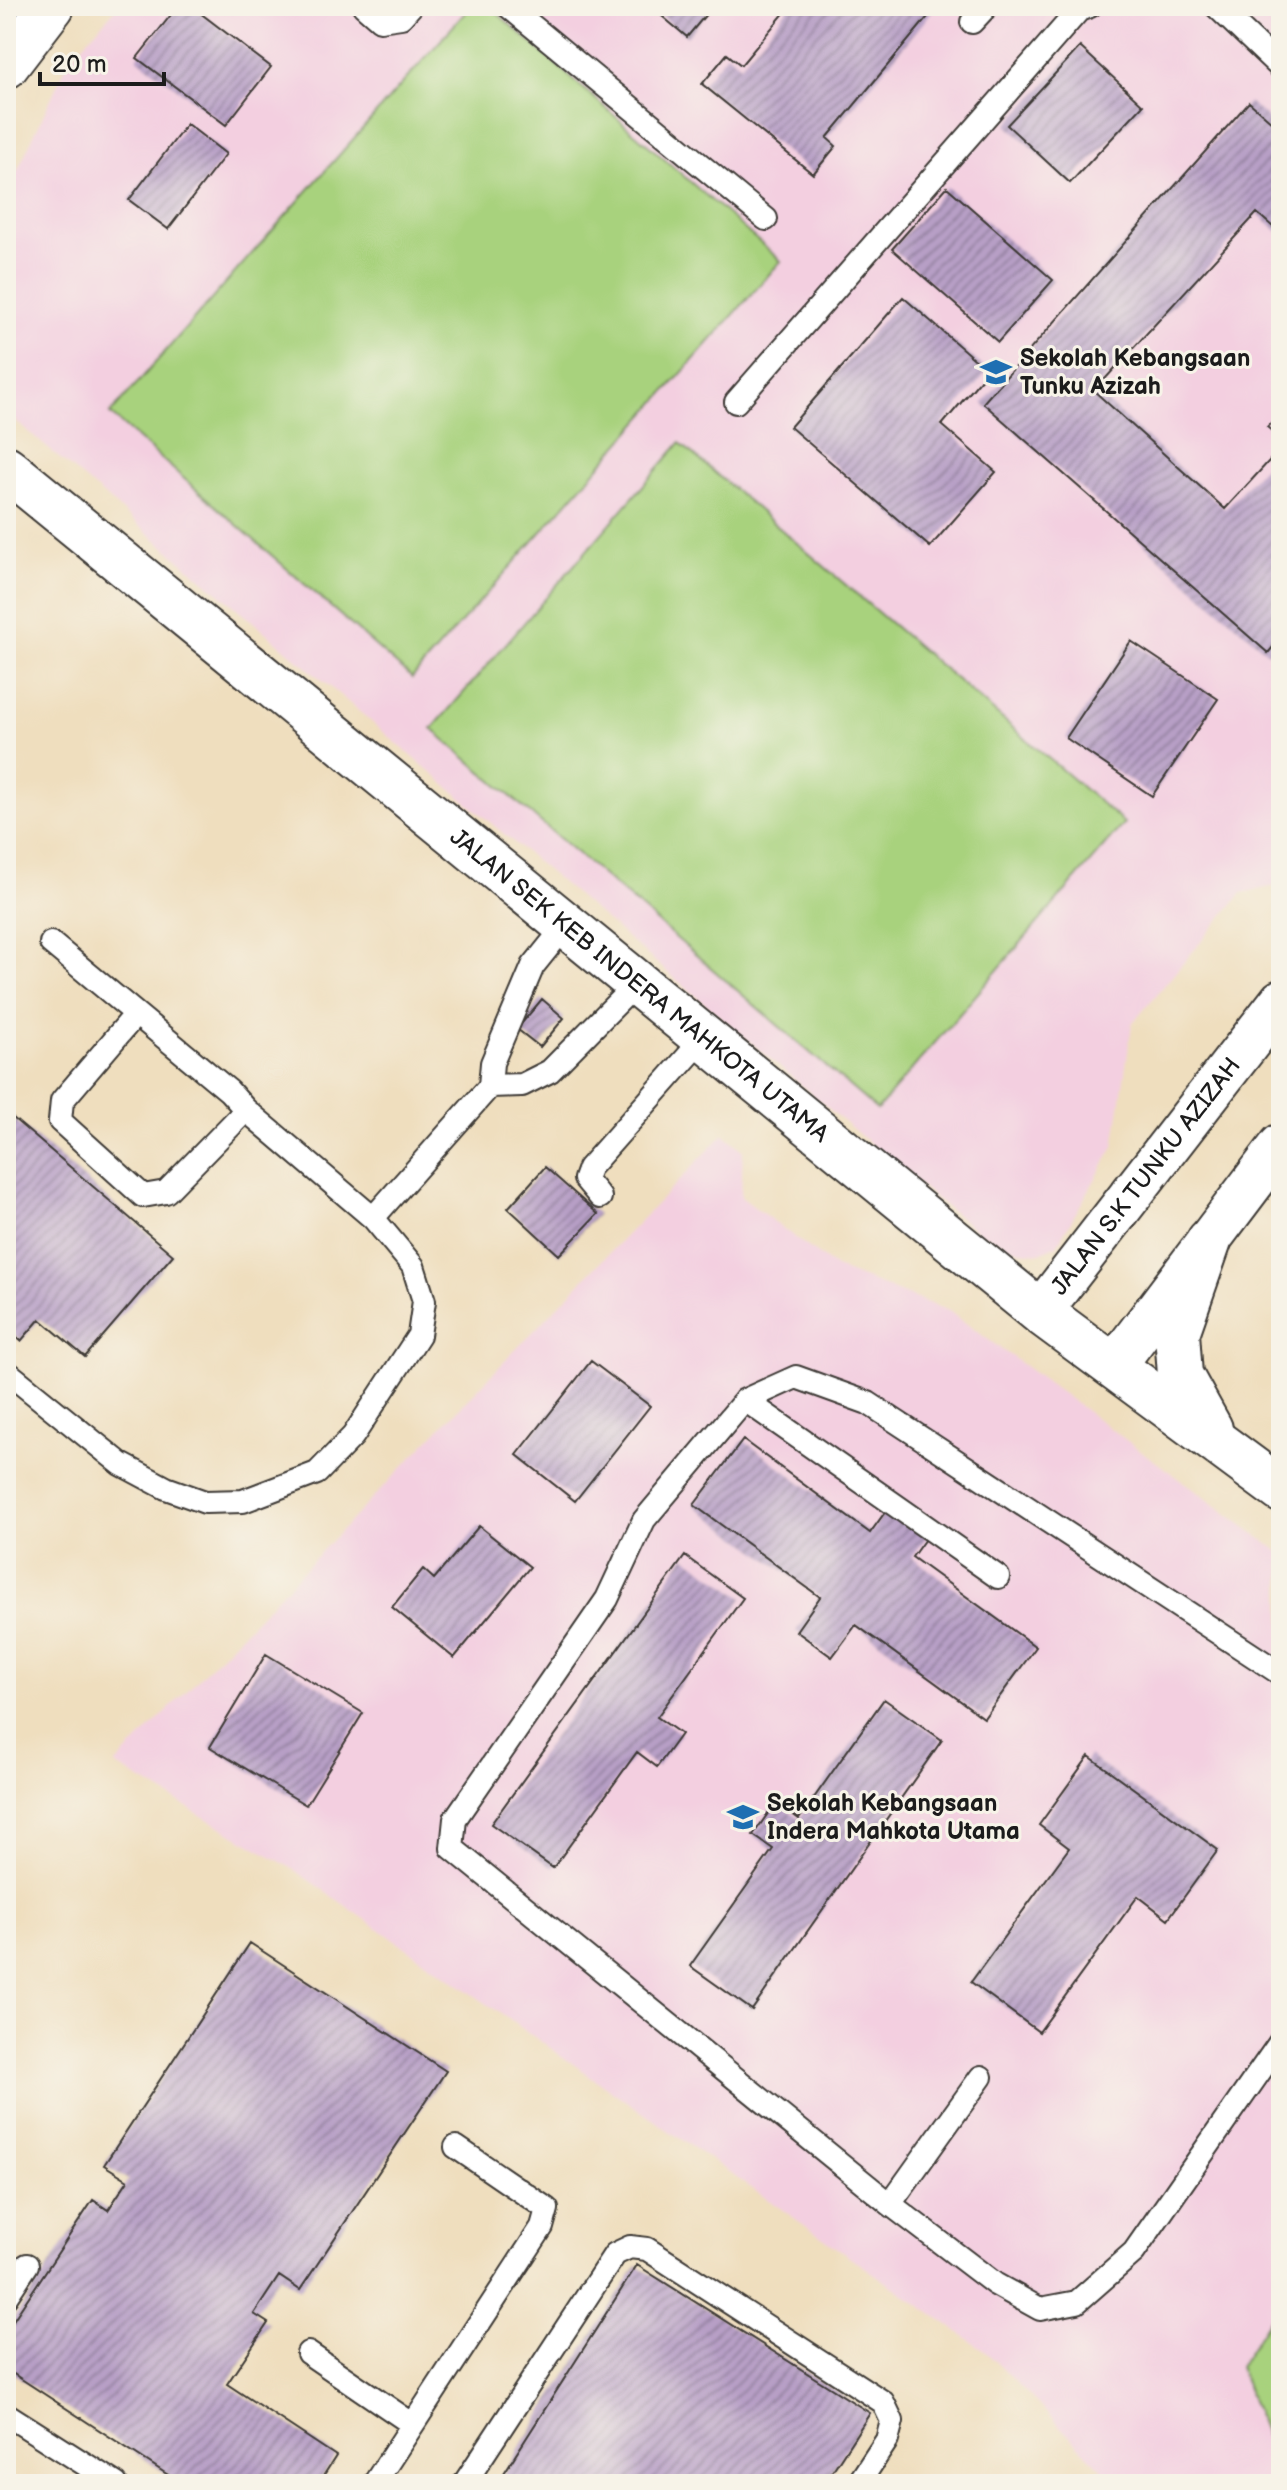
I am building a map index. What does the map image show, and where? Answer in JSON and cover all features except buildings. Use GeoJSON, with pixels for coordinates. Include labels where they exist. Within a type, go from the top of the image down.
{"type":"FeatureCollection","features":[{"type":"Feature","properties":{"kind":"street"},"geometry":{"type":"LineString","coordinates":[[6,66],[52,6]]}},
{"type":"Feature","properties":{"kind":"street","name":"JALAN SEK KEB INDERA MAHKOTA UTAMA"},"geometry":{"type":"LineString","coordinates":[[6,468],[1040,1312],[1281,1490]]}},
{"type":"Feature","properties":{"kind":"street","name":"JALAN S.K TUNKU AZIZAH"},"geometry":{"type":"LineString","coordinates":[[1040,1312],[1281,1001]]}},
{"type":"Feature","properties":{"kind":"street"},"geometry":{"type":"LineString","coordinates":[[1114,1366],[1281,1145]]}},
{"type":"Feature","properties":{"kind":"street"},"geometry":{"type":"LineString","coordinates":[[1209,1241],[1177,1333],[1180,1375],[1219,1444]]}},
{"type":"Feature","properties":{"kind":"lane"},"geometry":{"type":"LineString","coordinates":[[364,6],[380,20],[401,17],[411,6]]}},
{"type":"Feature","properties":{"kind":"lane"},"geometry":{"type":"LineString","coordinates":[[508,6],[766,219]]}},
{"type":"Feature","properties":{"kind":"lane"},"geometry":{"type":"LineString","coordinates":[[736,402],[1079,10],[1090,6]]}},
{"type":"Feature","properties":{"kind":"lane"},"geometry":{"type":"LineString","coordinates":[[1216,6],[1281,68]]}},
{"type":"Feature","properties":{"kind":"lane"},"geometry":{"type":"LineString","coordinates":[[373,1218],[490,1086],[492,1063],[533,966],[566,925]]}},
{"type":"Feature","properties":{"kind":"lane"},"geometry":{"type":"LineString","coordinates":[[6,1371],[121,1464],[166,1488],[205,1502],[243,1501],[317,1473],[353,1436],[419,1335],[424,1301],[413,1266],[373,1218],[246,1110],[229,1091],[51,943]]}},
{"type":"Feature","properties":{"kind":"lane"},"geometry":{"type":"LineString","coordinates":[[490,1086],[522,1085],[550,1071],[637,983]]}},
{"type":"Feature","properties":{"kind":"lane"},"geometry":{"type":"LineString","coordinates":[[136,1014],[62,1101],[60,1121],[143,1196],[166,1192],[246,1110]]}},
{"type":"Feature","properties":{"kind":"lane"},"geometry":{"type":"LineString","coordinates":[[600,1197],[585,1179],[589,1168],[704,1038]]}},
{"type":"Feature","properties":{"kind":"lane"},"geometry":{"type":"LineString","coordinates":[[1281,1674],[868,1403],[796,1377],[745,1400],[644,1520],[607,1599],[455,1819],[452,1848],[890,2204],[995,2284],[1040,2309],[1077,2302],[1134,2252],[1281,2041]]}},
{"type":"Feature","properties":{"kind":"lane"},"geometry":{"type":"LineString","coordinates":[[745,1400],[998,1577]]}},
{"type":"Feature","properties":{"kind":"lane"},"geometry":{"type":"LineString","coordinates":[[890,2204],[981,2077]]}},
{"type":"Feature","properties":{"kind":"lane"},"geometry":{"type":"LineString","coordinates":[[374,2484],[542,2227],[547,2209],[456,2147]]}},
{"type":"Feature","properties":{"kind":"lane"},"geometry":{"type":"LineString","coordinates":[[464,2484],[615,2254],[630,2247],[647,2249],[883,2402],[892,2421],[887,2440],[858,2484]]}},
{"type":"Feature","properties":{"kind":"lane"},"geometry":{"type":"LineString","coordinates":[[6,2297],[27,2265]]}},
{"type":"Feature","properties":{"kind":"lane"},"geometry":{"type":"LineString","coordinates":[[308,2353],[412,2424]]}},
{"type":"Feature","properties":{"kind":"lane"},"geometry":{"type":"LineString","coordinates":[[6,2414],[116,2484]]}},
{"type":"Feature","properties":{"kind":"shaded area"},"geometry":{"type":"Polygon","coordinates":[[[118,6],[1281,6],[1281,885],[1242,893],[1132,1024],[1114,1147],[1057,1245],[1040,1253],[1020,1251],[981,1234],[937,1200],[6,413],[6,195],[69,60],[118,6]]]}},
{"type":"Feature","properties":{"kind":"shaded area","name":"Sekolah Kebangsaan Indera Mahkota Utama"},"geometry":{"type":"Polygon","coordinates":[[[724,1134],[743,1150],[741,1197],[836,1268],[949,1311],[1281,1553],[1281,2484],[1117,2484],[984,2350],[293,1869],[115,1765],[724,1134]]]}},
{"type":"Feature","properties":{"kind":"green space"},"geometry":{"type":"Polygon","coordinates":[[[471,6],[489,6],[781,261],[412,678],[110,414],[471,6]]]}},
{"type":"Feature","properties":{"kind":"green space"},"geometry":{"type":"Polygon","coordinates":[[[680,443],[1124,823],[877,1110],[432,729],[680,443]]]}},
{"type":"Feature","properties":{"kind":"green space"},"geometry":{"type":"Polygon","coordinates":[[[1281,2301],[1281,2476],[1239,2367],[1281,2301]]]}},
{"type":"Feature","properties":{"kind":"place","name":"Sekolah Kebangsaan Tunku Azizah"},"geometry":{"type":"Point","coordinates":[996,372]}},
{"type":"Feature","properties":{"kind":"place","name":"Sekolah Kebangsaan Indera Mahkota Utama"},"geometry":{"type":"Point","coordinates":[743,1817]}}]}
